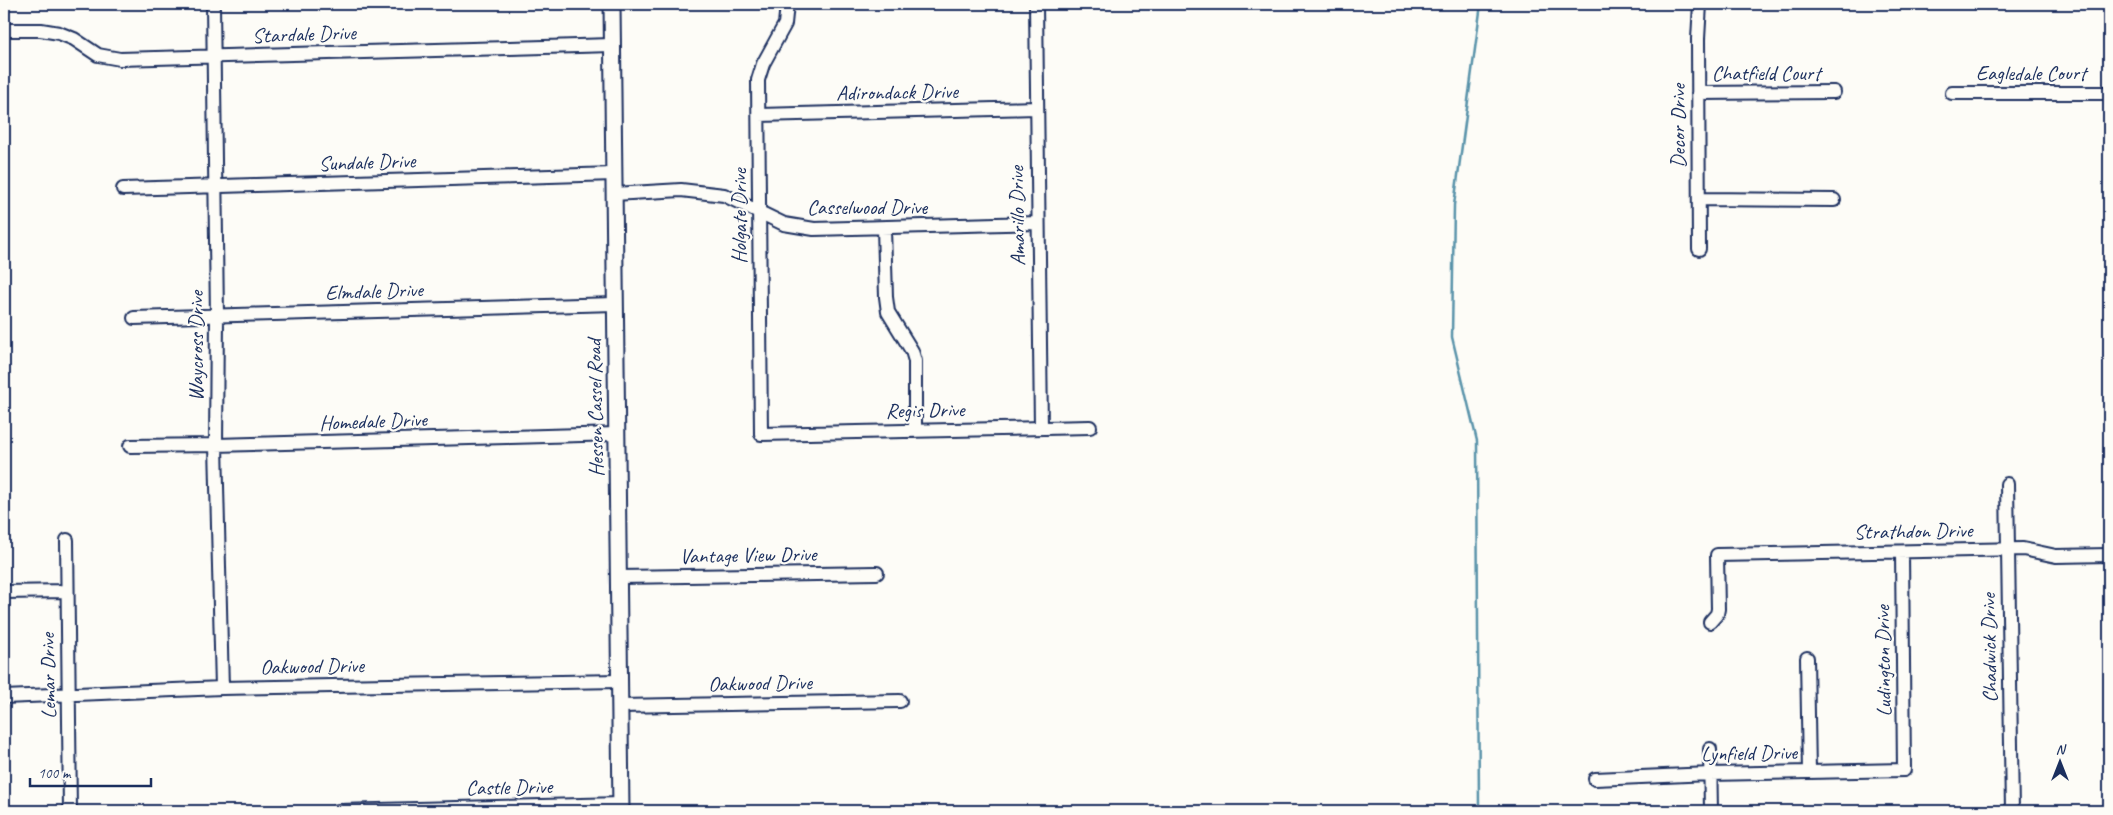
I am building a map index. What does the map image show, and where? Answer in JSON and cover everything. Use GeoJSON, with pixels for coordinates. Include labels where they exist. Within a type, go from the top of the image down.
{"type":"FeatureCollection","features":[{"type":"Feature","properties":{"kind":"main road","name":"Hessen Cassel Road"},"geometry":{"type":"LineString","coordinates":[[612,4],[621,808]]}},
{"type":"Feature","properties":{"kind":"street","name":"Waycross Drive"},"geometry":{"type":"LineString","coordinates":[[213,4],[217,317],[216,445],[222,688]]}},
{"type":"Feature","properties":{"kind":"street","name":"Holgate Drive"},"geometry":{"type":"LineString","coordinates":[[761,434],[758,80],[762,64],[785,24],[787,4]]}},
{"type":"Feature","properties":{"kind":"street","name":"Amarillo Drive"},"geometry":{"type":"LineString","coordinates":[[1036,4],[1040,428]]}},
{"type":"Feature","properties":{"kind":"street","name":"Decor Drive"},"geometry":{"type":"LineString","coordinates":[[1699,249],[1698,93],[1700,4]]}},
{"type":"Feature","properties":{"kind":"street","name":"Stardale Drive"},"geometry":{"type":"LineString","coordinates":[[4,30],[59,32],[105,58],[129,60],[612,45]]}},
{"type":"Feature","properties":{"kind":"street","name":"Chatfield Court"},"geometry":{"type":"LineString","coordinates":[[1698,93],[1834,92]]}},
{"type":"Feature","properties":{"kind":"street","name":"Eagledale Court"},"geometry":{"type":"LineString","coordinates":[[1952,93],[2109,92]]}},
{"type":"Feature","properties":{"kind":"street","name":"Adirondack Drive"},"geometry":{"type":"LineString","coordinates":[[759,115],[1036,108]]}},
{"type":"Feature","properties":{"kind":"street","name":"Sundale Drive"},"geometry":{"type":"LineString","coordinates":[[122,189],[614,174]]}},
{"type":"Feature","properties":{"kind":"street","name":"Casselwood Drive"},"geometry":{"type":"LineString","coordinates":[[614,194],[681,190],[724,195],[784,224],[827,230],[1038,224]]}},
{"type":"Feature","properties":{"kind":"street"},"geometry":{"type":"LineString","coordinates":[[1699,199],[1834,200]]}},
{"type":"Feature","properties":{"kind":"street"},"geometry":{"type":"LineString","coordinates":[[884,228],[888,312],[912,351],[914,361],[915,431]]}},
{"type":"Feature","properties":{"kind":"street","name":"Elmdale Drive"},"geometry":{"type":"LineString","coordinates":[[134,318],[614,304]]}},
{"type":"Feature","properties":{"kind":"street","name":"Regis Drive"},"geometry":{"type":"LineString","coordinates":[[761,434],[1090,427]]}},
{"type":"Feature","properties":{"kind":"street","name":"Homedale Drive"},"geometry":{"type":"LineString","coordinates":[[130,446],[617,434]]}},
{"type":"Feature","properties":{"kind":"street","name":"Chadwick Drive"},"geometry":{"type":"LineString","coordinates":[[2007,484],[2012,811]]}},
{"type":"Feature","properties":{"kind":"street","name":"Lemar Drive"},"geometry":{"type":"LineString","coordinates":[[67,540],[70,811]]}},
{"type":"Feature","properties":{"kind":"street","name":"Strathdon Drive"},"geometry":{"type":"LineString","coordinates":[[1710,622],[1714,619],[1718,610],[1717,555],[2008,549],[2029,550],[2056,556],[2109,556]]}},
{"type":"Feature","properties":{"kind":"street","name":"Ludington Drive"},"geometry":{"type":"LineString","coordinates":[[1902,552],[1904,770]]}},
{"type":"Feature","properties":{"kind":"street","name":"Vantage View Drive"},"geometry":{"type":"LineString","coordinates":[[619,577],[877,573]]}},
{"type":"Feature","properties":{"kind":"street"},"geometry":{"type":"LineString","coordinates":[[4,592],[67,591]]}},
{"type":"Feature","properties":{"kind":"street"},"geometry":{"type":"LineString","coordinates":[[1807,658],[1809,772]]}},
{"type":"Feature","properties":{"kind":"street","name":"Oakwood Drive"},"geometry":{"type":"LineString","coordinates":[[4,697],[222,688],[620,681]]}},
{"type":"Feature","properties":{"kind":"street","name":"Oakwood Drive"},"geometry":{"type":"LineString","coordinates":[[620,706],[900,701]]}},
{"type":"Feature","properties":{"kind":"street"},"geometry":{"type":"LineString","coordinates":[[1710,750],[1711,811]]}},
{"type":"Feature","properties":{"kind":"street","name":"Lynfield Drive"},"geometry":{"type":"LineString","coordinates":[[1595,779],[1710,774],[1904,770]]}},
{"type":"Feature","properties":{"kind":"street","name":"Castle Drive"},"geometry":{"type":"LineString","coordinates":[[338,811],[621,808]]}},
{"type":"Feature","properties":{"kind":"waterway"},"geometry":{"type":"LineString","coordinates":[[1479,811],[1477,441],[1452,337],[1454,205],[1481,4]]}}]}
